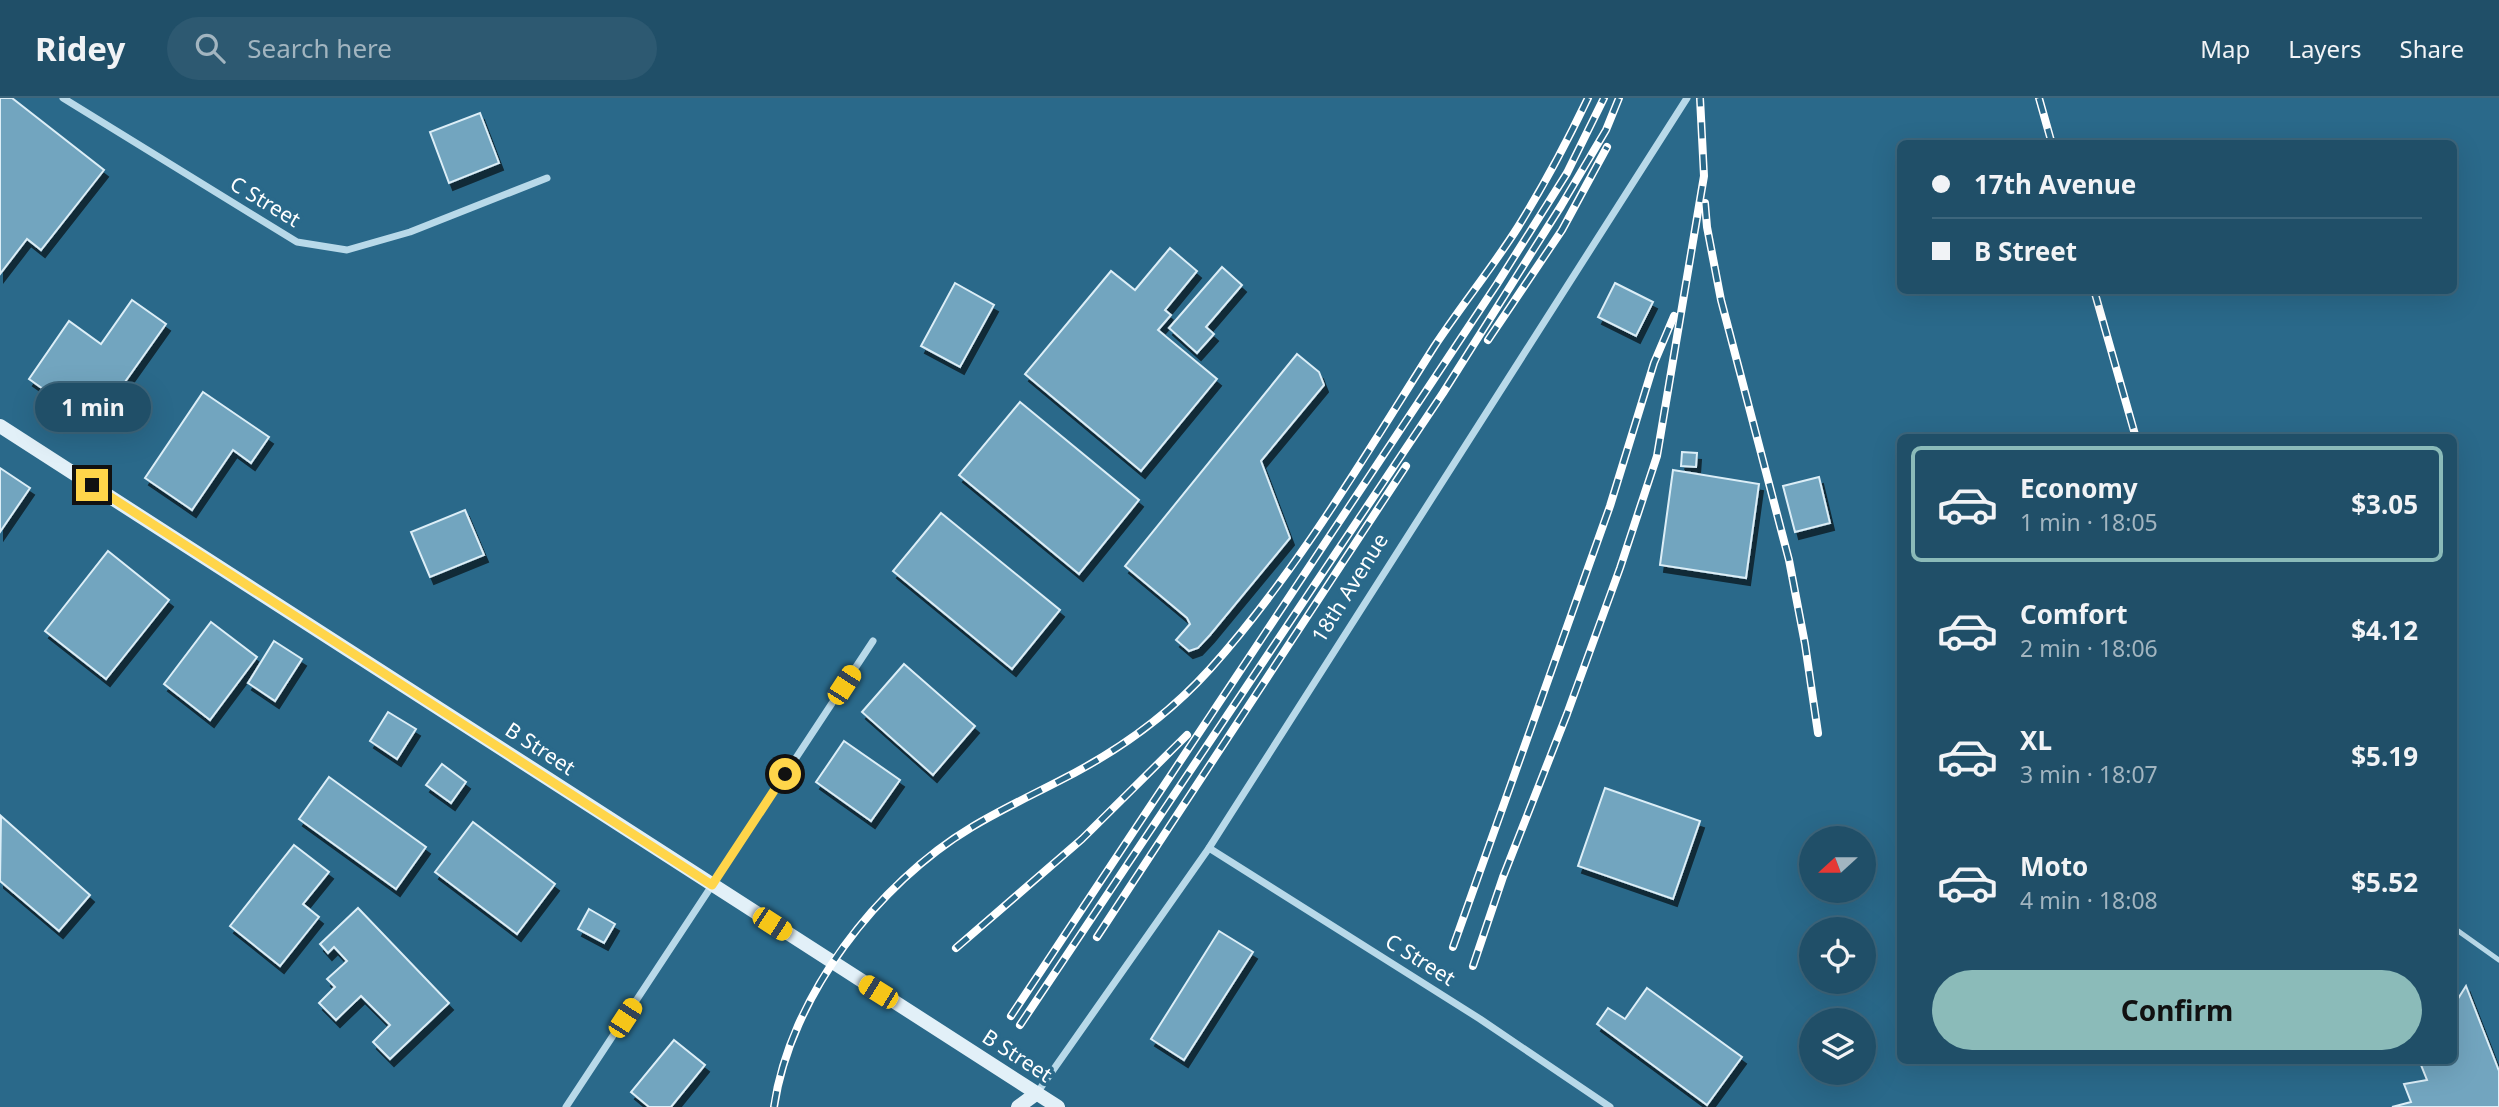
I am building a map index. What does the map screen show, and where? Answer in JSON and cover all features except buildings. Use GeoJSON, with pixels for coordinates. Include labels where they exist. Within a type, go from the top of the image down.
{"type":"FeatureCollection","features":[{"type":"Feature","properties":{"kind":"street","name":"C Street"},"geometry":{"type":"LineString","coordinates":[[63,98],[297,242],[347,250],[410,232],[547,178]]}},
{"type":"Feature","properties":{"kind":"street","name":"18th Avenue"},"geometry":{"type":"LineString","coordinates":[[1017,1107],[1036,1100],[1209,848],[1687,98]]}},
{"type":"Feature","properties":{"kind":"street","name":"B Street"},"geometry":{"type":"LineString","coordinates":[[0,426],[712,885],[1036,1100],[1058,1107]]}},
{"type":"Feature","properties":{"kind":"street"},"geometry":{"type":"LineString","coordinates":[[566,1107],[873,640]]}},
{"type":"Feature","properties":{"kind":"street","name":"C Street"},"geometry":{"type":"LineString","coordinates":[[1209,848],[1480,1019],[1610,1107]]}},
{"type":"Feature","properties":{"kind":"lane"},"geometry":{"type":"LineString","coordinates":[[2457,930],[2499,960]]}},
{"type":"Feature","properties":{"kind":"railway"},"geometry":{"type":"LineString","coordinates":[[774,1107],[783,1066],[798,1025],[819,985],[872,911],[937,851],[972,827],[1078,771],[1131,738],[1196,684],[1242,632],[1301,553],[1434,347],[1518,227],[1588,98]]}},
{"type":"Feature","properties":{"kind":"railway"},"geometry":{"type":"LineString","coordinates":[[1011,1016],[1497,284],[1567,173],[1604,98]]}},
{"type":"Feature","properties":{"kind":"railway"},"geometry":{"type":"LineString","coordinates":[[1020,1025],[1443,393],[1561,206],[1606,130],[1619,98]]}},
{"type":"Feature","properties":{"kind":"railway"},"geometry":{"type":"LineString","coordinates":[[1473,966],[1503,877],[1567,714],[1620,568],[1657,456],[1704,176],[1700,98]]}},
{"type":"Feature","properties":{"kind":"railway"},"geometry":{"type":"LineString","coordinates":[[2039,98],[2051,140]]}},
{"type":"Feature","properties":{"kind":"railway"},"geometry":{"type":"LineString","coordinates":[[1488,340],[1562,230],[1607,147]]}},
{"type":"Feature","properties":{"kind":"railway"},"geometry":{"type":"LineString","coordinates":[[1705,203],[1721,300],[1789,560],[1818,733]]}},
{"type":"Feature","properties":{"kind":"railway"},"geometry":{"type":"LineString","coordinates":[[2095,294],[2135,434]]}},
{"type":"Feature","properties":{"kind":"railway"},"geometry":{"type":"LineString","coordinates":[[1453,947],[1610,506],[1654,363],[1674,316]]}},
{"type":"Feature","properties":{"kind":"railway"},"geometry":{"type":"LineString","coordinates":[[1097,937],[1406,466]]}},
{"type":"Feature","properties":{"kind":"railway"},"geometry":{"type":"LineString","coordinates":[[956,948],[1082,839],[1187,735]]}},
{"type":"Feature","properties":{"kind":"route"},"geometry":{"type":"LineString","coordinates":[[92,485],[712,885],[785,774]]}}]}
